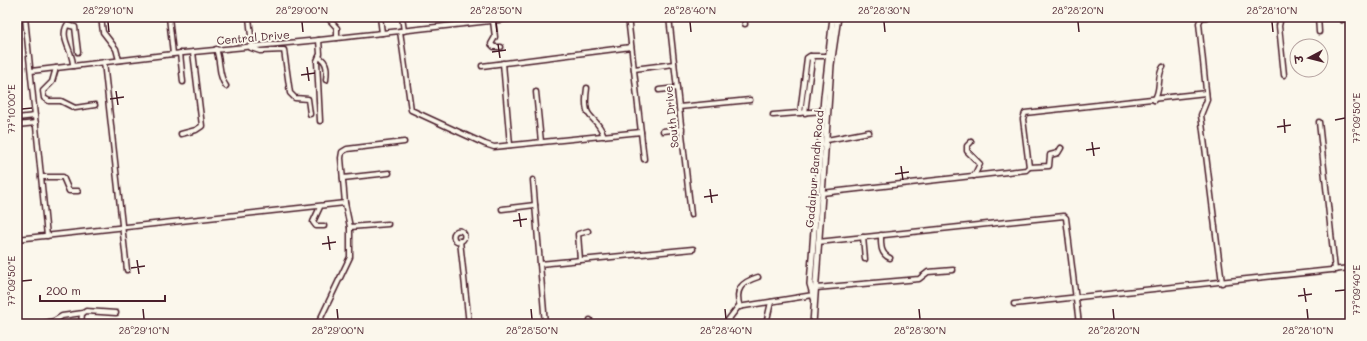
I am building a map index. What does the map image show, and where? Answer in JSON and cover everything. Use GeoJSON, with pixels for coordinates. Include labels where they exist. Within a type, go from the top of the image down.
{"type":"FeatureCollection","features":[{"type":"Feature","properties":{"kind":"street"},"geometry":{"type":"LineString","coordinates":[[25,17],[47,236]]}},
{"type":"Feature","properties":{"kind":"street"},"geometry":{"type":"LineString","coordinates":[[101,17],[103,32],[116,49],[119,60]]}},
{"type":"Feature","properties":{"kind":"street"},"geometry":{"type":"LineString","coordinates":[[169,17],[173,54]]}},
{"type":"Feature","properties":{"kind":"street"},"geometry":{"type":"LineString","coordinates":[[249,17],[252,46]]}},
{"type":"Feature","properties":{"kind":"street"},"geometry":{"type":"LineString","coordinates":[[327,17],[337,28],[337,38]]}},
{"type":"Feature","properties":{"kind":"street"},"geometry":{"type":"LineString","coordinates":[[380,17],[382,33]]}},
{"type":"Feature","properties":{"kind":"street"},"geometry":{"type":"LineString","coordinates":[[402,17],[402,31],[411,110],[490,146],[641,132]]}},
{"type":"Feature","properties":{"kind":"street","name":"Central Drive"},"geometry":{"type":"LineString","coordinates":[[31,71],[216,49],[319,40],[526,17]]}},
{"type":"Feature","properties":{"kind":"street"},"geometry":{"type":"LineString","coordinates":[[628,17],[644,159]]}},
{"type":"Feature","properties":{"kind":"street","name":"South Drive"},"geometry":{"type":"LineString","coordinates":[[669,17],[691,215]]}},
{"type":"Feature","properties":{"kind":"street"},"geometry":{"type":"LineString","coordinates":[[744,17],[745,24]]}},
{"type":"Feature","properties":{"kind":"street"},"geometry":{"type":"LineString","coordinates":[[725,324],[734,310],[740,307],[814,297],[810,284],[823,111],[833,17]]}},
{"type":"Feature","properties":{"kind":"street","name":"Gadaipur Bandh Road"},"geometry":{"type":"LineString","coordinates":[[813,324],[832,65],[838,17]]}},
{"type":"Feature","properties":{"kind":"street"},"geometry":{"type":"LineString","coordinates":[[1206,17],[1201,18],[1199,24],[1207,102],[1201,115],[1222,283]]}},
{"type":"Feature","properties":{"kind":"street"},"geometry":{"type":"LineString","coordinates":[[1281,17],[1280,32],[1284,75]]}},
{"type":"Feature","properties":{"kind":"street"},"geometry":{"type":"LineString","coordinates":[[1318,17],[1318,32]]}},
{"type":"Feature","properties":{"kind":"street"},"geometry":{"type":"LineString","coordinates":[[1340,17],[1342,20],[1347,17]]}},
{"type":"Feature","properties":{"kind":"street"},"geometry":{"type":"LineString","coordinates":[[493,21],[495,37],[491,44],[494,47],[501,47]]}},
{"type":"Feature","properties":{"kind":"street"},"geometry":{"type":"LineString","coordinates":[[73,66],[73,58],[66,47],[65,29],[67,25],[75,27],[78,52]]}},
{"type":"Feature","properties":{"kind":"street"},"geometry":{"type":"LineString","coordinates":[[319,40],[319,57],[316,62],[320,121]]}},
{"type":"Feature","properties":{"kind":"street"},"geometry":{"type":"LineString","coordinates":[[243,47],[255,48],[260,51],[284,50],[290,94],[295,98],[308,99],[310,114]]}},
{"type":"Feature","properties":{"kind":"street"},"geometry":{"type":"LineString","coordinates":[[482,66],[631,47]]}},
{"type":"Feature","properties":{"kind":"street"},"geometry":{"type":"LineString","coordinates":[[216,49],[221,65],[221,78],[226,86]]}},
{"type":"Feature","properties":{"kind":"street"},"geometry":{"type":"LineString","coordinates":[[181,134],[196,130],[202,126],[194,52]]}},
{"type":"Feature","properties":{"kind":"street"},"geometry":{"type":"LineString","coordinates":[[180,53],[183,82]]}},
{"type":"Feature","properties":{"kind":"street"},"geometry":{"type":"LineString","coordinates":[[800,113],[807,58],[811,56],[828,56]]}},
{"type":"Feature","properties":{"kind":"street"},"geometry":{"type":"LineString","coordinates":[[805,113],[811,56]]}},
{"type":"Feature","properties":{"kind":"street"},"geometry":{"type":"LineString","coordinates":[[319,57],[326,65],[326,80]]}},
{"type":"Feature","properties":{"kind":"street"},"geometry":{"type":"LineString","coordinates":[[104,62],[128,270]]}},
{"type":"Feature","properties":{"kind":"street"},"geometry":{"type":"LineString","coordinates":[[503,63],[510,145]]}},
{"type":"Feature","properties":{"kind":"street"},"geometry":{"type":"LineString","coordinates":[[634,69],[674,64]]}},
{"type":"Feature","properties":{"kind":"street"},"geometry":{"type":"LineString","coordinates":[[1153,100],[1157,95],[1160,73],[1163,67]]}},
{"type":"Feature","properties":{"kind":"street"},"geometry":{"type":"LineString","coordinates":[[56,68],[52,82],[43,91],[44,98],[49,101],[61,101],[75,108],[95,105]]}},
{"type":"Feature","properties":{"kind":"street"},"geometry":{"type":"LineString","coordinates":[[587,88],[586,109],[604,136]]}},
{"type":"Feature","properties":{"kind":"street"},"geometry":{"type":"LineString","coordinates":[[659,90],[677,88]]}},
{"type":"Feature","properties":{"kind":"street"},"geometry":{"type":"LineString","coordinates":[[536,92],[541,142]]}},
{"type":"Feature","properties":{"kind":"street"},"geometry":{"type":"LineString","coordinates":[[1029,167],[1023,119],[1025,114],[1206,93]]}},
{"type":"Feature","properties":{"kind":"street"},"geometry":{"type":"LineString","coordinates":[[679,107],[750,100]]}},
{"type":"Feature","properties":{"kind":"street"},"geometry":{"type":"LineString","coordinates":[[773,115],[823,111]]}},
{"type":"Feature","properties":{"kind":"street"},"geometry":{"type":"LineString","coordinates":[[17,118],[35,116]]}},
{"type":"Feature","properties":{"kind":"street"},"geometry":{"type":"LineString","coordinates":[[1319,122],[1335,270]]}},
{"type":"Feature","properties":{"kind":"street"},"geometry":{"type":"LineString","coordinates":[[17,125],[36,123]]}},
{"type":"Feature","properties":{"kind":"street"},"geometry":{"type":"LineString","coordinates":[[663,131],[682,129]]}},
{"type":"Feature","properties":{"kind":"street"},"geometry":{"type":"LineString","coordinates":[[827,140],[869,132]]}},
{"type":"Feature","properties":{"kind":"street"},"geometry":{"type":"LineString","coordinates":[[318,324],[349,261],[350,227],[345,203],[341,158],[343,151],[404,142]]}},
{"type":"Feature","properties":{"kind":"street"},"geometry":{"type":"LineString","coordinates":[[971,142],[967,146],[967,151],[980,165],[974,176]]}},
{"type":"Feature","properties":{"kind":"street"},"geometry":{"type":"LineString","coordinates":[[822,193],[1023,171],[1029,167],[1049,166],[1050,155],[1058,153],[1062,148]]}},
{"type":"Feature","properties":{"kind":"street"},"geometry":{"type":"LineString","coordinates":[[343,178],[390,173]]}},
{"type":"Feature","properties":{"kind":"street"},"geometry":{"type":"LineString","coordinates":[[41,177],[63,177],[69,192],[78,191]]}},
{"type":"Feature","properties":{"kind":"street"},"geometry":{"type":"LineString","coordinates":[[534,180],[545,324]]}},
{"type":"Feature","properties":{"kind":"street"},"geometry":{"type":"LineString","coordinates":[[17,239],[320,207],[345,203]]}},
{"type":"Feature","properties":{"kind":"street"},"geometry":{"type":"LineString","coordinates":[[502,209],[536,205]]}},
{"type":"Feature","properties":{"kind":"street"},"geometry":{"type":"LineString","coordinates":[[320,207],[313,222],[316,226],[324,226]]}},
{"type":"Feature","properties":{"kind":"street"},"geometry":{"type":"LineString","coordinates":[[818,242],[1064,216],[1066,218],[1079,324]]}},
{"type":"Feature","properties":{"kind":"street"},"geometry":{"type":"LineString","coordinates":[[350,227],[388,224]]}},
{"type":"Feature","properties":{"kind":"street"},"geometry":{"type":"LineString","coordinates":[[580,260],[578,234],[588,231]]}},
{"type":"Feature","properties":{"kind":"street"},"geometry":{"type":"LineString","coordinates":[[881,235],[882,250],[884,255],[890,258]]}},
{"type":"Feature","properties":{"kind":"street"},"geometry":{"type":"LineString","coordinates":[[863,237],[865,259]]}},
{"type":"Feature","properties":{"kind":"street"},"geometry":{"type":"LineString","coordinates":[[460,241],[469,324]]}},
{"type":"Feature","properties":{"kind":"street"},"geometry":{"type":"LineString","coordinates":[[540,264],[693,249]]}},
{"type":"Feature","properties":{"kind":"street"},"geometry":{"type":"LineString","coordinates":[[1014,304],[1222,283],[1350,268]]}},
{"type":"Feature","properties":{"kind":"street"},"geometry":{"type":"LineString","coordinates":[[816,288],[919,279],[928,272],[953,270]]}},
{"type":"Feature","properties":{"kind":"street"},"geometry":{"type":"LineString","coordinates":[[740,307],[737,297],[741,286],[758,277]]}},
{"type":"Feature","properties":{"kind":"street"},"geometry":{"type":"LineString","coordinates":[[766,324],[771,302]]}},
{"type":"Feature","properties":{"kind":"street"},"geometry":{"type":"LineString","coordinates":[[41,324],[54,321],[62,316],[91,311],[116,313]]}},
{"type":"Feature","properties":{"kind":"street"},"geometry":{"type":"LineString","coordinates":[[81,324],[83,313]]}}]}
